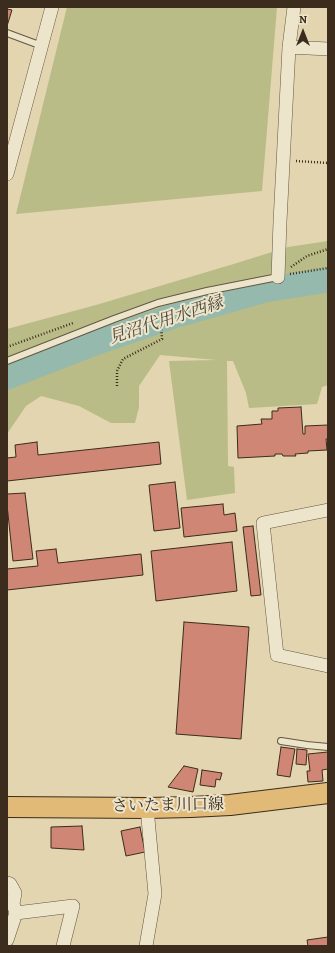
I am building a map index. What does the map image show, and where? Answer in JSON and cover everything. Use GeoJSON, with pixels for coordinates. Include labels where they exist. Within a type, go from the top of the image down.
{"type":"FeatureCollection","features":[{"type":"Feature","properties":{"kind":"main road","name":"さいたま川口線"},"geometry":{"type":"LineString","coordinates":[[7,807],[147,808],[230,805],[328,793]]}},
{"type":"Feature","properties":{"kind":"street"},"geometry":{"type":"LineString","coordinates":[[7,174],[52,7]]}},
{"type":"Feature","properties":{"kind":"street"},"geometry":{"type":"LineString","coordinates":[[278,277],[290,47],[294,7]]}},
{"type":"Feature","properties":{"kind":"street"},"geometry":{"type":"LineString","coordinates":[[290,47],[328,49]]}},
{"type":"Feature","properties":{"kind":"street"},"geometry":{"type":"LineString","coordinates":[[328,510],[263,523],[277,655],[328,666]]}},
{"type":"Feature","properties":{"kind":"street"},"geometry":{"type":"LineString","coordinates":[[146,946],[155,894],[147,808]]}},
{"type":"Feature","properties":{"kind":"street"},"geometry":{"type":"LineString","coordinates":[[7,883],[10,884],[15,893],[13,904],[16,912],[7,940]]}},
{"type":"Feature","properties":{"kind":"street"},"geometry":{"type":"LineString","coordinates":[[16,912],[73,906],[63,946]]}},
{"type":"Feature","properties":{"kind":"lane"},"geometry":{"type":"LineString","coordinates":[[7,33],[42,46]]}},
{"type":"Feature","properties":{"kind":"lane"},"geometry":{"type":"LineString","coordinates":[[7,361],[158,303],[207,291],[278,277]]}},
{"type":"Feature","properties":{"kind":"lane"},"geometry":{"type":"LineString","coordinates":[[157,296],[158,303]]}},
{"type":"Feature","properties":{"kind":"lane"},"geometry":{"type":"LineString","coordinates":[[281,741],[307,745],[328,746]]}},
{"type":"Feature","properties":{"kind":"path"},"geometry":{"type":"LineString","coordinates":[[284,161],[328,163]]}},
{"type":"Feature","properties":{"kind":"path"},"geometry":{"type":"LineString","coordinates":[[278,277],[307,256],[328,249]]}},
{"type":"Feature","properties":{"kind":"path"},"geometry":{"type":"LineString","coordinates":[[278,277],[328,268]]}},
{"type":"Feature","properties":{"kind":"path"},"geometry":{"type":"LineString","coordinates":[[117,386],[117,371],[123,359],[162,339],[160,312]]}},
{"type":"Feature","properties":{"kind":"green space"},"geometry":{"type":"Polygon","coordinates":[[[67,7],[277,7],[262,191],[16,214],[67,7]]]}},
{"type":"Feature","properties":{"kind":"green space"},"geometry":{"type":"Polygon","coordinates":[[[328,241],[328,385],[322,387],[317,404],[249,408],[246,393],[233,361],[227,361],[228,466],[234,467],[235,493],[187,500],[169,361],[216,360],[160,355],[139,386],[139,407],[135,423],[111,423],[79,406],[41,396],[26,406],[7,434],[7,329],[96,305],[288,247],[328,241]]]}},
{"type":"Feature","properties":{"kind":"building"},"geometry":{"type":"Polygon","coordinates":[[[7,9],[12,10],[7,26],[7,9]]]}},
{"type":"Feature","properties":{"kind":"building"},"geometry":{"type":"Polygon","coordinates":[[[301,407],[303,434],[305,434],[305,426],[328,425],[328,439],[326,439],[327,450],[308,451],[308,453],[295,454],[296,456],[283,456],[282,454],[275,454],[275,456],[238,458],[237,426],[262,424],[261,419],[272,419],[272,411],[278,411],[278,408],[301,407]]]}},
{"type":"Feature","properties":{"kind":"building"},"geometry":{"type":"Polygon","coordinates":[[[37,442],[38,455],[159,442],[161,464],[7,481],[7,458],[16,457],[15,445],[37,442]]]}},
{"type":"Feature","properties":{"kind":"building"},"geometry":{"type":"Polygon","coordinates":[[[175,482],[180,528],[154,531],[149,485],[175,482]]]}},
{"type":"Feature","properties":{"kind":"building"},"geometry":{"type":"Polygon","coordinates":[[[25,493],[33,559],[13,561],[7,494],[25,493]]]}},
{"type":"Feature","properties":{"kind":"building"},"geometry":{"type":"Polygon","coordinates":[[[223,504],[224,515],[235,513],[237,531],[184,537],[181,508],[223,504]]]}},
{"type":"Feature","properties":{"kind":"building"},"geometry":{"type":"Polygon","coordinates":[[[253,526],[261,595],[251,596],[243,527],[253,526]]]}},
{"type":"Feature","properties":{"kind":"building"},"geometry":{"type":"Polygon","coordinates":[[[232,542],[237,591],[156,601],[151,551],[232,542]]]}},
{"type":"Feature","properties":{"kind":"building"},"geometry":{"type":"Polygon","coordinates":[[[56,549],[58,563],[141,554],[143,575],[7,590],[7,569],[38,566],[36,551],[56,549]]]}},
{"type":"Feature","properties":{"kind":"building"},"geometry":{"type":"Polygon","coordinates":[[[184,622],[249,627],[241,739],[176,734],[184,622]]]}},
{"type":"Feature","properties":{"kind":"building"},"geometry":{"type":"Polygon","coordinates":[[[281,747],[295,749],[290,777],[277,775],[281,747]]]}},
{"type":"Feature","properties":{"kind":"building"},"geometry":{"type":"Polygon","coordinates":[[[297,749],[307,750],[306,765],[296,764],[297,749]]]}},
{"type":"Feature","properties":{"kind":"building"},"geometry":{"type":"Polygon","coordinates":[[[328,752],[328,769],[322,770],[323,781],[308,782],[307,771],[310,771],[308,754],[328,752]]]}},
{"type":"Feature","properties":{"kind":"building"},"geometry":{"type":"Polygon","coordinates":[[[184,766],[198,769],[193,792],[168,787],[184,766]]]}},
{"type":"Feature","properties":{"kind":"building"},"geometry":{"type":"Polygon","coordinates":[[[202,770],[222,773],[220,780],[216,779],[215,787],[200,785],[202,770]]]}},
{"type":"Feature","properties":{"kind":"building"},"geometry":{"type":"Polygon","coordinates":[[[82,826],[84,850],[51,848],[51,827],[82,826]]]}},
{"type":"Feature","properties":{"kind":"building"},"geometry":{"type":"Polygon","coordinates":[[[140,827],[145,852],[126,856],[121,831],[140,827]]]}},
{"type":"Feature","properties":{"kind":"building"},"geometry":{"type":"Polygon","coordinates":[[[328,937],[328,946],[308,946],[307,940],[328,937]]]}},
{"type":"Feature","properties":{"kind":"waterway","name":"見沼代用水西縁"},"geometry":{"type":"LineString","coordinates":[[7,377],[92,344],[177,315],[265,290],[328,280]]}}]}
